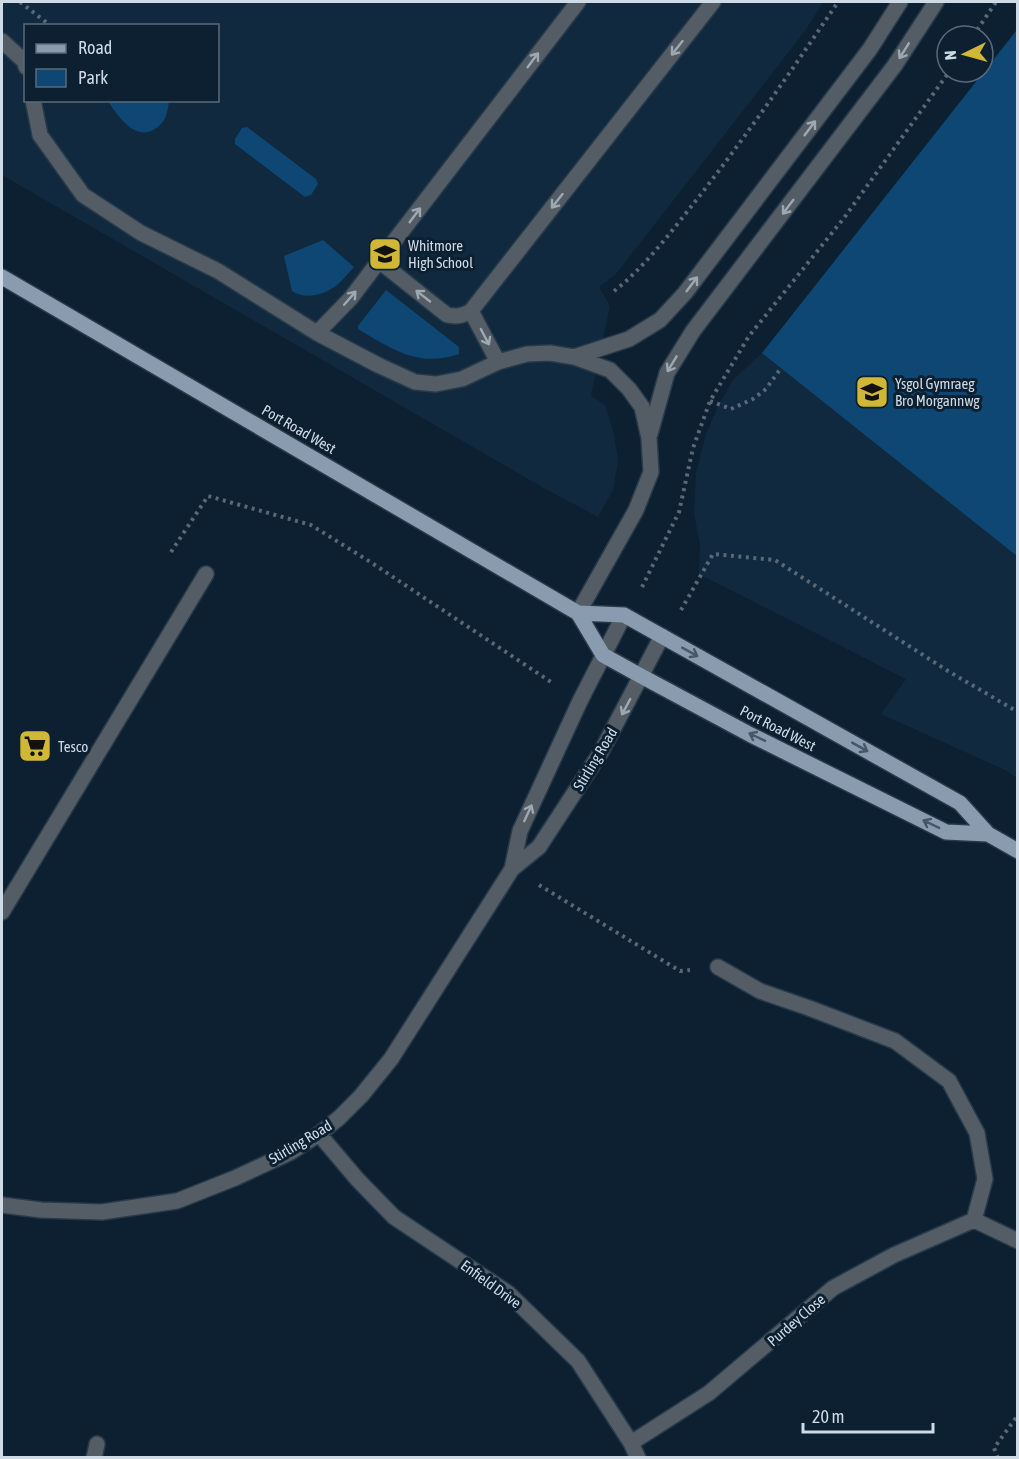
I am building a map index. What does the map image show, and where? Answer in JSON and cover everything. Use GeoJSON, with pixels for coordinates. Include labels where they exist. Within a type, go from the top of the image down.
{"type":"FeatureCollection","features":[{"type":"Feature","properties":{"kind":"main road","name":"Port Road West"},"geometry":{"type":"LineString","coordinates":[[2,277],[578,613],[624,615],[960,803],[988,834],[1017,851]]}},
{"type":"Feature","properties":{"kind":"main road","name":"Port Road West"},"geometry":{"type":"LineString","coordinates":[[578,613],[603,655],[641,676],[751,735],[946,832],[988,834]]}},
{"type":"Feature","properties":{"kind":"street"},"geometry":{"type":"LineString","coordinates":[[317,333],[351,298],[578,2]]}},
{"type":"Feature","properties":{"kind":"street"},"geometry":{"type":"LineString","coordinates":[[380,261],[447,315],[463,316],[471,311],[712,2]]}},
{"type":"Feature","properties":{"kind":"street"},"geometry":{"type":"LineString","coordinates":[[574,357],[629,339],[660,320],[685,293],[870,49],[900,2]]}},
{"type":"Feature","properties":{"kind":"street"},"geometry":{"type":"LineString","coordinates":[[649,438],[667,373],[693,331],[895,65],[936,2]]}},
{"type":"Feature","properties":{"kind":"street"},"geometry":{"type":"LineString","coordinates":[[2,41],[24,61]]}},
{"type":"Feature","properties":{"kind":"street"},"geometry":{"type":"LineString","coordinates":[[33,102],[40,135],[83,195],[141,233],[218,271],[317,333],[378,365],[415,382],[436,384],[462,379],[498,363],[526,354],[550,353],[574,357],[610,370],[629,389],[642,407],[649,438],[651,472],[636,510],[578,613]]}},
{"type":"Feature","properties":{"kind":"street"},"geometry":{"type":"LineString","coordinates":[[471,311],[498,363]]}},
{"type":"Feature","properties":{"kind":"street"},"geometry":{"type":"LineString","coordinates":[[2,912],[206,574]]}},
{"type":"Feature","properties":{"kind":"street","name":"Stirling Road"},"geometry":{"type":"LineString","coordinates":[[512,869],[520,831],[580,701],[624,615]]}},
{"type":"Feature","properties":{"kind":"street","name":"Stirling Road"},"geometry":{"type":"LineString","coordinates":[[2,1205],[41,1210],[102,1212],[177,1201],[236,1178],[291,1152],[339,1118],[361,1096],[391,1059],[512,869],[539,847],[602,752],[662,636]]}},
{"type":"Feature","properties":{"kind":"street"},"geometry":{"type":"LineString","coordinates":[[718,967],[760,991],[895,1041],[949,1081],[977,1133],[985,1179],[974,1220],[1017,1241]]}},
{"type":"Feature","properties":{"kind":"street","name":"Enfield Drive"},"geometry":{"type":"LineString","coordinates":[[319,1134],[357,1179],[394,1217],[508,1293],[578,1360],[631,1443],[638,1458]]}},
{"type":"Feature","properties":{"kind":"street","name":"Purdey Close"},"geometry":{"type":"LineString","coordinates":[[631,1443],[708,1393],[832,1288],[894,1255],[974,1220]]}},
{"type":"Feature","properties":{"kind":"path"},"geometry":{"type":"LineString","coordinates":[[20,2],[48,24]]}},
{"type":"Feature","properties":{"kind":"path"},"geometry":{"type":"LineString","coordinates":[[614,291],[627,282],[671,232],[730,157],[838,2]]}},
{"type":"Feature","properties":{"kind":"path"},"geometry":{"type":"LineString","coordinates":[[981,24],[996,2]]}},
{"type":"Feature","properties":{"kind":"path"},"geometry":{"type":"LineString","coordinates":[[642,587],[680,512],[693,448],[710,401],[749,336],[844,218],[940,84]]}},
{"type":"Feature","properties":{"kind":"path"},"geometry":{"type":"LineString","coordinates":[[710,401],[731,409],[753,399],[766,389],[781,368]]}},
{"type":"Feature","properties":{"kind":"path"},"geometry":{"type":"LineString","coordinates":[[171,552],[208,496],[311,525],[580,701]]}},
{"type":"Feature","properties":{"kind":"path"},"geometry":{"type":"LineString","coordinates":[[681,610],[713,554],[775,560],[948,671],[1017,712]]}},
{"type":"Feature","properties":{"kind":"path"},"geometry":{"type":"LineString","coordinates":[[512,869],[680,971],[718,967]]}},
{"type":"Feature","properties":{"kind":"path"},"geometry":{"type":"LineString","coordinates":[[998,1458],[994,1448],[1017,1415]]}},
{"type":"Feature","properties":{"kind":"shaded area","name":"Whitmore High School"},"geometry":{"type":"Polygon","coordinates":[[[2,2],[823,2],[805,31],[616,274],[599,287],[610,306],[591,396],[605,405],[614,434],[618,461],[613,490],[598,517],[542,487],[2,175],[2,2]]]}},
{"type":"Feature","properties":{"kind":"shaded area","name":"Ysgol Gymraeg Bro Morgannwg"},"geometry":{"type":"Polygon","coordinates":[[[1017,29],[1017,778],[1005,770],[881,714],[906,679],[699,574],[700,546],[694,513],[696,473],[706,434],[733,380],[762,353],[974,84],[995,84],[995,57],[1017,29]]]}},
{"type":"Feature","properties":{"kind":"green space"},"geometry":{"type":"Polygon","coordinates":[[[1017,30],[1017,556],[762,353],[974,84],[995,84],[995,58],[1017,30]]]}},
{"type":"Feature","properties":{"kind":"green space"},"geometry":{"type":"Polygon","coordinates":[[[109,102],[169,102],[164,120],[148,132],[134,130],[116,113],[109,102]]]}},
{"type":"Feature","properties":{"kind":"green space"},"geometry":{"type":"Polygon","coordinates":[[[247,127],[316,179],[318,184],[311,195],[305,197],[235,144],[235,139],[242,128],[247,127]]]}},
{"type":"Feature","properties":{"kind":"green space"},"geometry":{"type":"Polygon","coordinates":[[[323,240],[354,267],[339,283],[327,291],[308,296],[297,294],[292,291],[284,256],[323,240]]]}},
{"type":"Feature","properties":{"kind":"green space"},"geometry":{"type":"Polygon","coordinates":[[[386,290],[459,347],[459,354],[444,358],[418,358],[394,349],[358,329],[386,290]]]}},
{"type":"Feature","properties":{"kind":"place","name":"Whitmore High School"},"geometry":{"type":"Point","coordinates":[385,254]}},
{"type":"Feature","properties":{"kind":"place","name":"Ysgol Gymraeg Bro Morgannwg"},"geometry":{"type":"Point","coordinates":[872,392]}},
{"type":"Feature","properties":{"kind":"place","name":"Tesco"},"geometry":{"type":"Point","coordinates":[35,746]}}]}
